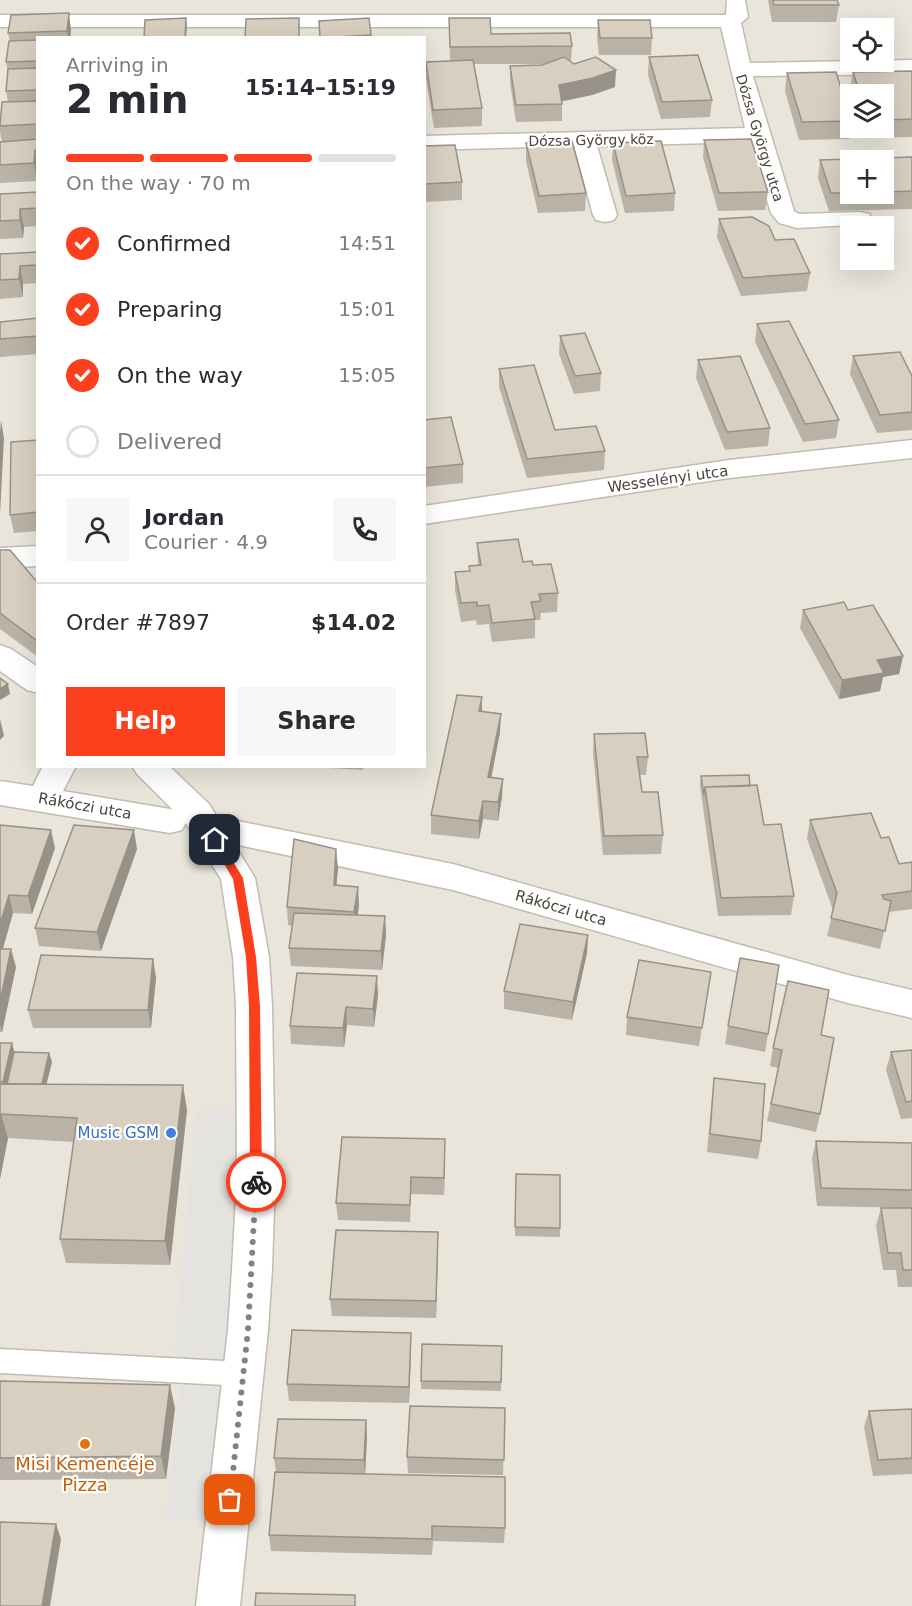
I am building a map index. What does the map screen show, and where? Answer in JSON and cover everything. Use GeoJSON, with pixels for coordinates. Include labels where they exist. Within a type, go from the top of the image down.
{"type":"FeatureCollection","features":[{"type":"Feature","properties":{"kind":"street","name":"Dózsa György utca"},"geometry":{"type":"LineString","coordinates":[[0,21],[733,11],[740,70],[783,213],[788,218],[797,221],[840,220]]}},
{"type":"Feature","properties":{"kind":"street"},"geometry":{"type":"LineString","coordinates":[[740,70],[912,67]]}},
{"type":"Feature","properties":{"kind":"street","name":"Dózsa György köz"},"geometry":{"type":"LineString","coordinates":[[426,143],[584,141],[758,135]]}},
{"type":"Feature","properties":{"kind":"street"},"geometry":{"type":"LineString","coordinates":[[584,141],[605,215]]}},
{"type":"Feature","properties":{"kind":"street","name":"Wesselényi utca"},"geometry":{"type":"LineString","coordinates":[[426,515],[693,474],[912,449]]}},
{"type":"Feature","properties":{"kind":"street"},"geometry":{"type":"LineString","coordinates":[[0,558],[36,556]]}},
{"type":"Feature","properties":{"kind":"street"},"geometry":{"type":"LineString","coordinates":[[0,656],[36,681]]}},
{"type":"Feature","properties":{"kind":"street"},"geometry":{"type":"LineString","coordinates":[[42,799],[59,768]]}},
{"type":"Feature","properties":{"kind":"street"},"geometry":{"type":"LineString","coordinates":[[150,768],[188,802],[188,824],[238,878],[251,957],[254,1006],[256,1178],[252,1269],[218,1606]]}},
{"type":"Feature","properties":{"kind":"street","name":"Rákóczi utca"},"geometry":{"type":"LineString","coordinates":[[0,793],[188,824],[453,877],[848,989],[912,1004]]}},
{"type":"Feature","properties":{"kind":"lane"},"geometry":{"type":"LineString","coordinates":[[0,1361],[120,1365],[243,1374]]}},
{"type":"Feature","properties":{"kind":"shaded area"},"geometry":{"type":"Polygon","coordinates":[[[0,0],[912,0],[912,1606],[0,1606],[0,0]]]}},
{"type":"Feature","properties":{"kind":"shaded area"},"geometry":{"type":"Polygon","coordinates":[[[255,1106],[244,1364],[174,1359],[196,1111],[255,1106]]]}},
{"type":"Feature","properties":{"kind":"shaded area"},"geometry":{"type":"Polygon","coordinates":[[[181,1381],[242,1386],[228,1519],[165,1520],[181,1381]]]}},
{"type":"Feature","properties":{"kind":"building"},"geometry":{"type":"Polygon","coordinates":[[[773,0],[837,0],[839,5],[774,5],[773,0]]]}},
{"type":"Feature","properties":{"kind":"building"},"geometry":{"type":"Polygon","coordinates":[[[69,13],[67,31],[8,33],[11,15],[69,13]]]}},
{"type":"Feature","properties":{"kind":"building"},"geometry":{"type":"Polygon","coordinates":[[[186,18],[185,36],[144,36],[145,20],[186,18]]]}},
{"type":"Feature","properties":{"kind":"building"},"geometry":{"type":"Polygon","coordinates":[[[299,18],[299,36],[245,36],[246,19],[299,18]]]}},
{"type":"Feature","properties":{"kind":"building"},"geometry":{"type":"Polygon","coordinates":[[[369,18],[371,35],[320,36],[319,21],[369,18]]]}},
{"type":"Feature","properties":{"kind":"building"},"geometry":{"type":"Polygon","coordinates":[[[449,18],[490,18],[491,34],[570,33],[572,46],[450,47],[449,18]]]}},
{"type":"Feature","properties":{"kind":"building"},"geometry":{"type":"Polygon","coordinates":[[[598,20],[650,20],[652,38],[600,38],[598,20]]]}},
{"type":"Feature","properties":{"kind":"building"},"geometry":{"type":"Polygon","coordinates":[[[36,40],[36,61],[6,62],[9,41],[36,40]]]}},
{"type":"Feature","properties":{"kind":"building"},"geometry":{"type":"Polygon","coordinates":[[[698,55],[712,100],[662,102],[649,57],[698,55]]]}},
{"type":"Feature","properties":{"kind":"building"},"geometry":{"type":"Polygon","coordinates":[[[564,57],[574,64],[596,57],[616,70],[593,78],[559,85],[562,104],[516,105],[510,66],[542,65],[564,57]]]}},
{"type":"Feature","properties":{"kind":"building"},"geometry":{"type":"Polygon","coordinates":[[[473,60],[482,108],[433,110],[426,62],[473,60]]]}},
{"type":"Feature","properties":{"kind":"building"},"geometry":{"type":"Polygon","coordinates":[[[36,68],[36,90],[6,91],[8,69],[36,68]]]}},
{"type":"Feature","properties":{"kind":"building"},"geometry":{"type":"Polygon","coordinates":[[[912,71],[912,119],[894,120],[894,84],[857,84],[853,72],[912,71]]]}},
{"type":"Feature","properties":{"kind":"building"},"geometry":{"type":"Polygon","coordinates":[[[836,72],[840,85],[840,121],[802,122],[787,73],[836,72]]]}},
{"type":"Feature","properties":{"kind":"building"},"geometry":{"type":"Polygon","coordinates":[[[36,101],[36,124],[0,126],[2,102],[36,101]]]}},
{"type":"Feature","properties":{"kind":"building"},"geometry":{"type":"Polygon","coordinates":[[[36,139],[34,163],[0,165],[0,142],[36,139]]]}},
{"type":"Feature","properties":{"kind":"building"},"geometry":{"type":"Polygon","coordinates":[[[751,139],[768,192],[719,193],[704,140],[751,139]]]}},
{"type":"Feature","properties":{"kind":"building"},"geometry":{"type":"Polygon","coordinates":[[[572,141],[586,193],[539,196],[526,143],[572,141]]]}},
{"type":"Feature","properties":{"kind":"building"},"geometry":{"type":"Polygon","coordinates":[[[661,141],[675,193],[626,196],[613,143],[661,141]]]}},
{"type":"Feature","properties":{"kind":"building"},"geometry":{"type":"Polygon","coordinates":[[[455,145],[462,182],[426,184],[426,146],[455,145]]]}},
{"type":"Feature","properties":{"kind":"building"},"geometry":{"type":"Polygon","coordinates":[[[912,157],[912,191],[894,192],[894,158],[912,157]]]}},
{"type":"Feature","properties":{"kind":"building"},"geometry":{"type":"Polygon","coordinates":[[[840,159],[840,193],[831,193],[820,160],[840,159]]]}},
{"type":"Feature","properties":{"kind":"building"},"geometry":{"type":"Polygon","coordinates":[[[36,192],[36,208],[20,209],[20,220],[0,221],[0,194],[36,192]]]}},
{"type":"Feature","properties":{"kind":"building"},"geometry":{"type":"Polygon","coordinates":[[[752,217],[769,226],[775,240],[794,239],[810,273],[743,278],[719,219],[752,217]]]}},
{"type":"Feature","properties":{"kind":"building"},"geometry":{"type":"Polygon","coordinates":[[[36,252],[36,265],[20,266],[19,279],[0,280],[0,254],[36,252]]]}},
{"type":"Feature","properties":{"kind":"building"},"geometry":{"type":"Polygon","coordinates":[[[36,318],[36,336],[0,339],[0,322],[36,318]]]}},
{"type":"Feature","properties":{"kind":"building"},"geometry":{"type":"Polygon","coordinates":[[[789,321],[839,420],[805,424],[757,324],[789,321]]]}},
{"type":"Feature","properties":{"kind":"building"},"geometry":{"type":"Polygon","coordinates":[[[585,333],[601,373],[575,376],[560,336],[585,333]]]}},
{"type":"Feature","properties":{"kind":"building"},"geometry":{"type":"Polygon","coordinates":[[[900,352],[912,376],[912,412],[880,415],[853,356],[900,352]]]}},
{"type":"Feature","properties":{"kind":"building"},"geometry":{"type":"Polygon","coordinates":[[[740,356],[770,428],[727,432],[698,360],[740,356]]]}},
{"type":"Feature","properties":{"kind":"building"},"geometry":{"type":"Polygon","coordinates":[[[534,365],[555,430],[596,426],[605,451],[527,459],[499,369],[534,365]]]}},
{"type":"Feature","properties":{"kind":"building"},"geometry":{"type":"Polygon","coordinates":[[[451,417],[463,464],[426,468],[426,420],[451,417]]]}},
{"type":"Feature","properties":{"kind":"building"},"geometry":{"type":"Polygon","coordinates":[[[36,440],[36,512],[10,515],[11,442],[36,440]]]}},
{"type":"Feature","properties":{"kind":"building"},"geometry":{"type":"Polygon","coordinates":[[[518,539],[523,562],[532,561],[533,565],[551,564],[558,593],[539,594],[541,601],[531,602],[535,619],[492,623],[489,605],[477,606],[477,602],[461,603],[455,572],[470,571],[469,566],[481,565],[477,543],[518,539]]]}},
{"type":"Feature","properties":{"kind":"building"},"geometry":{"type":"Polygon","coordinates":[[[0,550],[10,550],[36,581],[36,640],[0,613],[0,550]]]}},
{"type":"Feature","properties":{"kind":"building"},"geometry":{"type":"Polygon","coordinates":[[[844,602],[848,610],[873,605],[903,656],[877,660],[884,673],[842,680],[803,610],[844,602]]]}},
{"type":"Feature","properties":{"kind":"building"},"geometry":{"type":"Polygon","coordinates":[[[0,678],[8,684],[0,689],[0,678]]]}},
{"type":"Feature","properties":{"kind":"building"},"geometry":{"type":"Polygon","coordinates":[[[457,695],[482,697],[479,711],[501,714],[488,777],[503,779],[498,802],[483,801],[479,821],[431,815],[457,695]]]}},
{"type":"Feature","properties":{"kind":"building"},"geometry":{"type":"Polygon","coordinates":[[[645,733],[648,757],[637,757],[642,792],[658,792],[663,835],[604,836],[594,734],[645,733]]]}},
{"type":"Feature","properties":{"kind":"building"},"geometry":{"type":"Polygon","coordinates":[[[749,775],[750,786],[705,787],[704,795],[701,776],[749,775]]]}},
{"type":"Feature","properties":{"kind":"building"},"geometry":{"type":"Polygon","coordinates":[[[757,785],[764,825],[781,824],[794,896],[721,898],[705,787],[757,785]]]}},
{"type":"Feature","properties":{"kind":"building"},"geometry":{"type":"Polygon","coordinates":[[[871,813],[881,838],[889,837],[899,864],[912,862],[912,891],[882,895],[884,899],[891,901],[885,931],[831,918],[837,893],[810,820],[871,813]]]}},
{"type":"Feature","properties":{"kind":"building"},"geometry":{"type":"Polygon","coordinates":[[[0,825],[51,830],[28,896],[9,895],[0,924],[0,825]]]}},
{"type":"Feature","properties":{"kind":"building"},"geometry":{"type":"Polygon","coordinates":[[[74,825],[134,830],[97,932],[35,928],[74,825]]]}},
{"type":"Feature","properties":{"kind":"building"},"geometry":{"type":"Polygon","coordinates":[[[294,839],[336,849],[334,885],[358,887],[354,912],[287,907],[294,839]]]}},
{"type":"Feature","properties":{"kind":"building"},"geometry":{"type":"Polygon","coordinates":[[[294,913],[385,916],[381,951],[289,948],[294,913]]]}},
{"type":"Feature","properties":{"kind":"building"},"geometry":{"type":"Polygon","coordinates":[[[520,924],[588,935],[573,1002],[504,991],[520,924]]]}},
{"type":"Feature","properties":{"kind":"building"},"geometry":{"type":"Polygon","coordinates":[[[0,949],[11,949],[0,1002],[0,949]]]}},
{"type":"Feature","properties":{"kind":"building"},"geometry":{"type":"Polygon","coordinates":[[[41,955],[153,959],[148,1010],[28,1010],[41,955]]]}},
{"type":"Feature","properties":{"kind":"building"},"geometry":{"type":"Polygon","coordinates":[[[740,958],[779,965],[768,1034],[728,1026],[740,958]]]}},
{"type":"Feature","properties":{"kind":"building"},"geometry":{"type":"Polygon","coordinates":[[[639,960],[711,972],[702,1028],[627,1017],[639,960]]]}},
{"type":"Feature","properties":{"kind":"building"},"geometry":{"type":"Polygon","coordinates":[[[297,973],[377,976],[373,1009],[346,1007],[343,1028],[290,1026],[297,973]]]}},
{"type":"Feature","properties":{"kind":"building"},"geometry":{"type":"Polygon","coordinates":[[[788,981],[829,990],[821,1035],[834,1038],[820,1114],[771,1104],[782,1050],[773,1048],[788,981]]]}},
{"type":"Feature","properties":{"kind":"building"},"geometry":{"type":"Polygon","coordinates":[[[0,1043],[12,1043],[3,1082],[0,1082],[0,1043]]]}},
{"type":"Feature","properties":{"kind":"building"},"geometry":{"type":"Polygon","coordinates":[[[912,1050],[912,1101],[906,1102],[891,1052],[912,1050]]]}},
{"type":"Feature","properties":{"kind":"building"},"geometry":{"type":"Polygon","coordinates":[[[14,1052],[49,1053],[42,1084],[7,1084],[14,1052]]]}},
{"type":"Feature","properties":{"kind":"building"},"geometry":{"type":"Polygon","coordinates":[[[714,1078],[765,1084],[761,1141],[710,1134],[714,1078]]]}},
{"type":"Feature","properties":{"kind":"building"},"geometry":{"type":"Polygon","coordinates":[[[0,1084],[183,1085],[165,1241],[60,1239],[77,1118],[1,1114],[0,1119],[0,1084]]]}},
{"type":"Feature","properties":{"kind":"building"},"geometry":{"type":"Polygon","coordinates":[[[342,1137],[445,1139],[444,1178],[411,1177],[410,1205],[336,1203],[342,1137]]]}},
{"type":"Feature","properties":{"kind":"building"},"geometry":{"type":"Polygon","coordinates":[[[816,1141],[912,1143],[912,1190],[821,1188],[816,1141]]]}},
{"type":"Feature","properties":{"kind":"building"},"geometry":{"type":"Polygon","coordinates":[[[516,1174],[560,1175],[560,1228],[515,1227],[516,1174]]]}},
{"type":"Feature","properties":{"kind":"building"},"geometry":{"type":"Polygon","coordinates":[[[881,1208],[912,1208],[912,1270],[903,1270],[901,1253],[888,1253],[881,1208]]]}},
{"type":"Feature","properties":{"kind":"building"},"geometry":{"type":"Polygon","coordinates":[[[336,1230],[438,1232],[436,1301],[330,1299],[336,1230]]]}},
{"type":"Feature","properties":{"kind":"building"},"geometry":{"type":"Polygon","coordinates":[[[292,1330],[411,1333],[409,1387],[287,1384],[292,1330]]]}},
{"type":"Feature","properties":{"kind":"building"},"geometry":{"type":"Polygon","coordinates":[[[422,1344],[502,1346],[501,1382],[421,1381],[422,1344]]]}},
{"type":"Feature","properties":{"kind":"building","name":"Misi Kemencéje Pizza"},"geometry":{"type":"Polygon","coordinates":[[[0,1381],[170,1385],[161,1456],[0,1458],[0,1381]]]}},
{"type":"Feature","properties":{"kind":"building"},"geometry":{"type":"Polygon","coordinates":[[[410,1406],[505,1408],[504,1460],[407,1457],[410,1406]]]}},
{"type":"Feature","properties":{"kind":"building"},"geometry":{"type":"Polygon","coordinates":[[[912,1409],[912,1458],[878,1460],[869,1411],[912,1409]]]}},
{"type":"Feature","properties":{"kind":"building"},"geometry":{"type":"Polygon","coordinates":[[[278,1419],[366,1420],[364,1460],[274,1458],[278,1419]]]}},
{"type":"Feature","properties":{"kind":"building"},"geometry":{"type":"Polygon","coordinates":[[[275,1472],[505,1477],[505,1528],[432,1526],[432,1539],[269,1535],[275,1472]]]}},
{"type":"Feature","properties":{"kind":"building"},"geometry":{"type":"Polygon","coordinates":[[[0,1522],[56,1524],[42,1606],[0,1606],[0,1522]]]}},
{"type":"Feature","properties":{"kind":"building"},"geometry":{"type":"Polygon","coordinates":[[[256,1593],[355,1595],[355,1606],[255,1606],[256,1593]]]}},
{"type":"Feature","properties":{"kind":"way so far"},"geometry":{"type":"LineString","coordinates":[[230,1500],[248,1330],[256,1182]]}},
{"type":"Feature","properties":{"kind":"place","name":"Music GSM"},"geometry":{"type":"Point","coordinates":[171,1133]}},
{"type":"Feature","properties":{"kind":"place","name":"Misi Kemencéje Pizza"},"geometry":{"type":"Point","coordinates":[85,1444]}},
{"type":"Feature","properties":{"kind":"route"},"geometry":{"type":"LineString","coordinates":[[215,840],[238,878],[251,957],[254,1006],[256,1182]]}}]}
